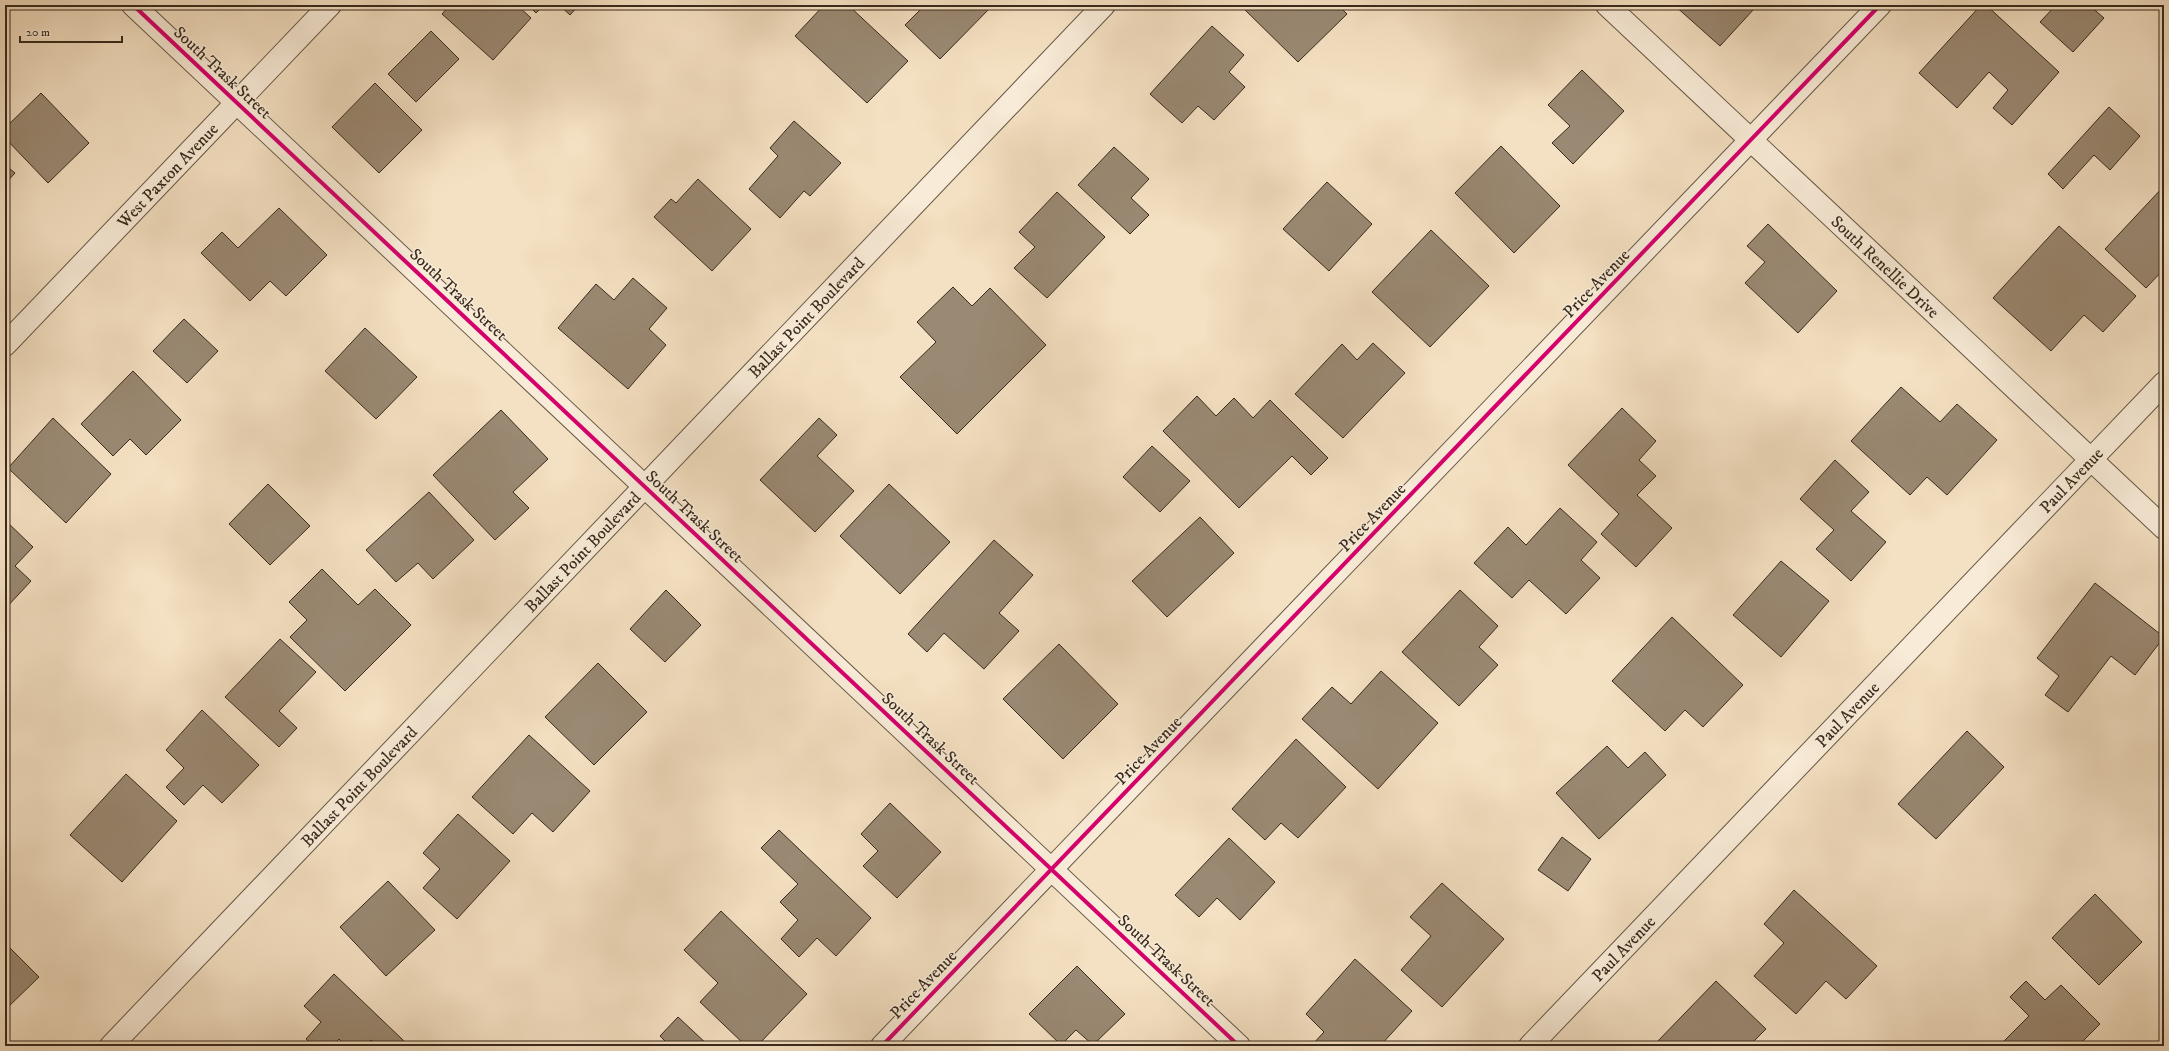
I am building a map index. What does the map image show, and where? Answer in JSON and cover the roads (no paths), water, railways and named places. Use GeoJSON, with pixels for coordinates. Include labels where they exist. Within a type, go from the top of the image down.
{"type":"FeatureCollection","features":[{"type":"Feature","properties":{"kind":"street","name":"South Trask Street"},"geometry":{"type":"LineString","coordinates":[[133,5],[238,102],[1239,1046]]}},
{"type":"Feature","properties":{"kind":"street","name":"West Paxton Avenue"},"geometry":{"type":"LineString","coordinates":[[5,346],[330,5]]}},
{"type":"Feature","properties":{"kind":"street","name":"Ballast Point Boulevard"},"geometry":{"type":"LineString","coordinates":[[110,1046],[1104,5]]}},
{"type":"Feature","properties":{"kind":"street","name":"South Renellie Drive"},"geometry":{"type":"LineString","coordinates":[[1607,5],[2164,528]]}},
{"type":"Feature","properties":{"kind":"street","name":"Price Avenue"},"geometry":{"type":"LineString","coordinates":[[882,1046],[1880,5]]}},
{"type":"Feature","properties":{"kind":"street","name":"Paul Avenue"},"geometry":{"type":"LineString","coordinates":[[1530,1046],[2164,383]]}}]}
